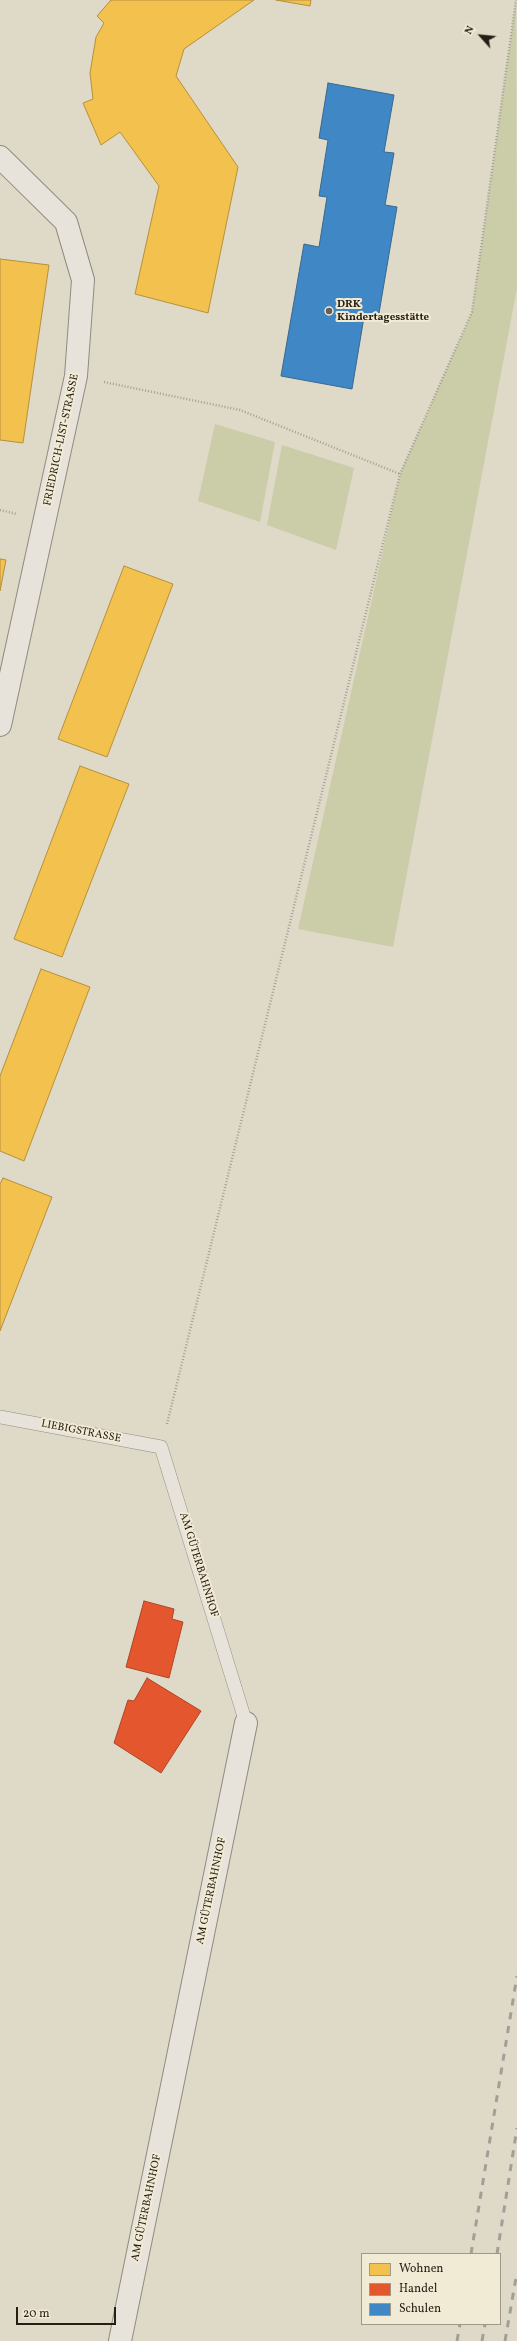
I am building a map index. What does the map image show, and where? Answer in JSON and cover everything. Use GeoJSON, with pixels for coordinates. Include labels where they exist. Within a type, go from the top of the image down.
{"type":"FeatureCollection","features":[{"type":"Feature","properties":{"kind":"street","name":"FRIEDRICH-LIST-STRASSE"},"geometry":{"type":"LineString","coordinates":[[0,157],[66,222],[83,280],[76,376],[0,725]]}},
{"type":"Feature","properties":{"kind":"street","name":"AM GÜTERBAHNHOF"},"geometry":{"type":"LineString","coordinates":[[120,2341],[246,1723]]}},
{"type":"Feature","properties":{"kind":"lane","name":"LIEBIGSTRASSE"},"geometry":{"type":"LineString","coordinates":[[0,1416],[161,1447]]}},
{"type":"Feature","properties":{"kind":"lane","name":"AM GÜTERBAHNHOF"},"geometry":{"type":"LineString","coordinates":[[161,1447],[246,1723]]}},
{"type":"Feature","properties":{"kind":"path"},"geometry":{"type":"LineString","coordinates":[[161,1447],[400,474],[472,312],[516,0]]}},
{"type":"Feature","properties":{"kind":"path"},"geometry":{"type":"LineString","coordinates":[[76,376],[240,410],[400,474]]}},
{"type":"Feature","properties":{"kind":"green space"},"geometry":{"type":"Polygon","coordinates":[[[516,0],[517,288],[393,947],[298,929],[400,474],[472,312],[516,0]]]}},
{"type":"Feature","properties":{"kind":"green space"},"geometry":{"type":"Polygon","coordinates":[[[215,424],[275,442],[260,522],[198,501],[215,424]]]}},
{"type":"Feature","properties":{"kind":"green space"},"geometry":{"type":"Polygon","coordinates":[[[282,445],[354,468],[336,550],[267,525],[282,445]]]}},
{"type":"Feature","properties":{"kind":"building: Wohnen"},"geometry":{"type":"Polygon","coordinates":[[[111,0],[254,0],[184,49],[176,76],[238,167],[208,313],[135,294],[159,186],[120,132],[101,145],[83,103],[93,99],[90,73],[96,37],[104,23],[97,16],[111,0]]]}},
{"type":"Feature","properties":{"kind":"building: Wohnen"},"geometry":{"type":"Polygon","coordinates":[[[276,0],[311,0],[310,6],[276,0]]]}},
{"type":"Feature","properties":{"kind":"building: Wohnen"},"geometry":{"type":"Polygon","coordinates":[[[0,259],[49,265],[23,443],[0,440],[0,259]]]}},
{"type":"Feature","properties":{"kind":"building: Wohnen"},"geometry":{"type":"Polygon","coordinates":[[[0,559],[6,560],[0,591],[0,559]]]}},
{"type":"Feature","properties":{"kind":"building: Wohnen"},"geometry":{"type":"Polygon","coordinates":[[[124,566],[173,584],[107,757],[58,739],[124,566]]]}},
{"type":"Feature","properties":{"kind":"building: Wohnen"},"geometry":{"type":"Polygon","coordinates":[[[80,766],[129,784],[62,957],[14,939],[80,766]]]}},
{"type":"Feature","properties":{"kind":"building: Wohnen"},"geometry":{"type":"Polygon","coordinates":[[[41,969],[90,987],[24,1161],[0,1151],[0,1076],[41,969]]]}},
{"type":"Feature","properties":{"kind":"building: Wohnen"},"geometry":{"type":"Polygon","coordinates":[[[3,1178],[52,1197],[0,1331],[0,1184],[3,1178]]]}},
{"type":"Feature","properties":{"kind":"building: Handel"},"geometry":{"type":"Polygon","coordinates":[[[144,1601],[174,1609],[172,1619],[183,1622],[169,1678],[126,1667],[144,1601]]]}},
{"type":"Feature","properties":{"kind":"building: Handel"},"geometry":{"type":"Polygon","coordinates":[[[147,1678],[201,1711],[161,1773],[114,1743],[128,1700],[134,1701],[147,1678]]]}},
{"type":"Feature","properties":{"kind":"building: Schulen"},"geometry":{"type":"Polygon","coordinates":[[[328,83],[394,95],[384,152],[394,153],[385,205],[397,207],[378,319],[364,317],[352,389],[281,376],[304,244],[319,247],[327,197],[319,196],[328,140],[319,138],[328,83]]]}},
{"type":"Feature","properties":{"kind":"railway"},"geometry":{"type":"LineString","coordinates":[[471,2253],[517,1976]]}},
{"type":"Feature","properties":{"kind":"railway"},"geometry":{"type":"LineString","coordinates":[[497,2253],[517,2128]]}},
{"type":"Feature","properties":{"kind":"railway"},"geometry":{"type":"LineString","coordinates":[[505,2341],[517,2272]]}},
{"type":"Feature","properties":{"kind":"railway"},"geometry":{"type":"LineString","coordinates":[[457,2341],[460,2325]]}},
{"type":"Feature","properties":{"kind":"railway"},"geometry":{"type":"LineString","coordinates":[[482,2341],[485,2325]]}},
{"type":"Feature","properties":{"kind":"place","name":"DRK Kindertagesstätte"},"geometry":{"type":"Point","coordinates":[329,311]}}]}
